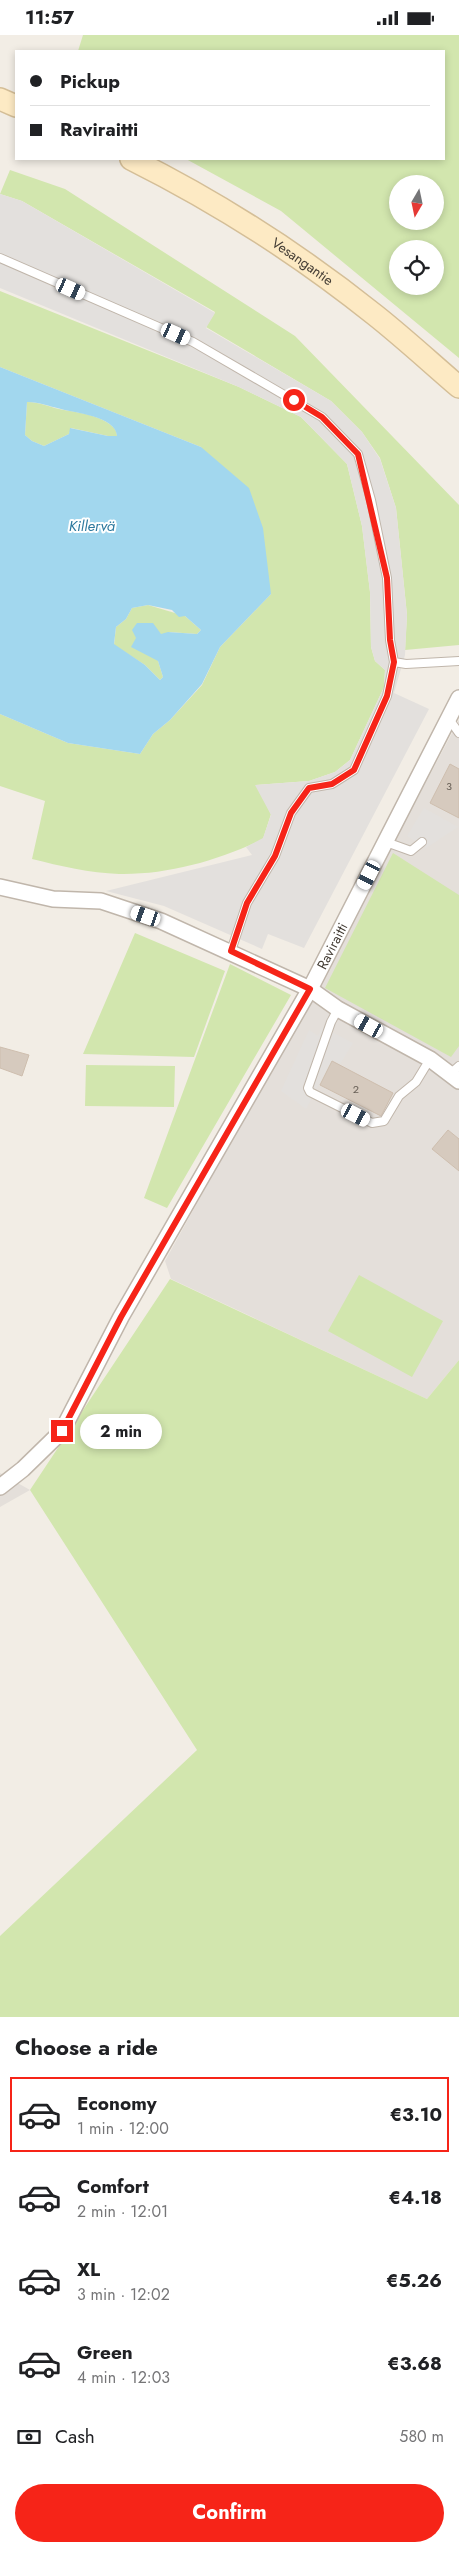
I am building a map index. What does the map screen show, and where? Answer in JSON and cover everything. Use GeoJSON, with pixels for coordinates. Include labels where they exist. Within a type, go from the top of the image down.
{"type":"FeatureCollection","features":[{"type":"Feature","properties":{"kind":"street"},"geometry":{"type":"LineString","coordinates":[[0,99],[15,106]]}},
{"type":"Feature","properties":{"kind":"street","name":"Vesangantie"},"geometry":{"type":"LineString","coordinates":[[134,160],[242,221],[302,261],[375,315],[459,387]]}},
{"type":"Feature","properties":{"kind":"street","name":"Raviraitti"},"geometry":{"type":"LineString","coordinates":[[0,1487],[24,1469],[62,1431],[121,1317],[310,989],[459,699]]}},
{"type":"Feature","properties":{"kind":"street"},"geometry":{"type":"LineString","coordinates":[[0,887],[53,899],[101,901],[161,921],[231,951],[310,989],[338,1009],[456,1074]]}},
{"type":"Feature","properties":{"kind":"lane"},"geometry":{"type":"LineString","coordinates":[[0,258],[193,342],[322,417],[358,454],[387,578],[390,640],[394,662],[387,696],[354,770],[332,784],[309,788],[291,813],[275,856],[247,903],[231,951]]}},
{"type":"Feature","properties":{"kind":"lane"},"geometry":{"type":"LineString","coordinates":[[394,662],[406,664],[459,661]]}},
{"type":"Feature","properties":{"kind":"lane"},"geometry":{"type":"LineString","coordinates":[[449,719],[459,733]]}},
{"type":"Feature","properties":{"kind":"lane"},"geometry":{"type":"LineString","coordinates":[[386,842],[411,851],[422,842]]}},
{"type":"Feature","properties":{"kind":"lane"},"geometry":{"type":"LineString","coordinates":[[338,1009],[331,1022],[308,1088],[310,1092],[372,1123],[384,1121],[399,1096],[416,1082],[430,1059]]}},
{"type":"Feature","properties":{"kind":"shaded area"},"geometry":{"type":"Polygon","coordinates":[[[0,194],[22,201],[215,313],[206,328],[331,401],[362,432],[380,459],[396,508],[407,615],[405,655],[394,693],[429,709],[304,948],[268,934],[262,949],[164,906],[106,891],[252,855],[246,847],[263,838],[271,815],[255,785],[309,781],[335,772],[350,760],[384,687],[385,670],[375,661],[371,647],[370,592],[362,526],[347,464],[301,417],[239,387],[0,288],[0,194]]]}},
{"type":"Feature","properties":{"kind":"shaded area"},"geometry":{"type":"Polygon","coordinates":[[[459,720],[459,1360],[427,1399],[171,1279],[165,1261],[325,972],[459,720]]]}},
{"type":"Feature","properties":{"kind":"shaded area"},"geometry":{"type":"Polygon","coordinates":[[[424,808],[458,827],[426,848],[407,836],[424,808]]]}},
{"type":"Feature","properties":{"kind":"shaded area"},"geometry":{"type":"Polygon","coordinates":[[[322,1027],[353,1043],[340,1064],[332,1060],[306,1109],[281,1091],[309,1030],[318,1036],[322,1027]]]}},
{"type":"Feature","properties":{"kind":"shaded area"},"geometry":{"type":"Polygon","coordinates":[[[0,1473],[30,1490],[0,1507],[0,1473]]]}},
{"type":"Feature","properties":{"kind":"green space"},"geometry":{"type":"Polygon","coordinates":[[[83,35],[459,35],[459,358],[281,211],[188,160],[445,160],[445,50],[78,50],[83,35]]]}},
{"type":"Feature","properties":{"kind":"green space"},"geometry":{"type":"Polygon","coordinates":[[[10,170],[65,189],[295,336],[459,505],[459,645],[405,650],[407,615],[396,508],[380,458],[362,432],[331,401],[206,327],[215,312],[22,201],[0,194],[10,170]]]}},
{"type":"Feature","properties":{"kind":"green space"},"geometry":{"type":"Polygon","coordinates":[[[0,291],[239,387],[301,417],[347,464],[362,526],[370,592],[371,647],[375,661],[385,670],[384,687],[350,760],[335,772],[309,781],[256,785],[271,814],[263,839],[246,847],[193,865],[137,874],[97,872],[64,867],[32,859],[45,801],[0,786],[0,714],[68,743],[140,754],[153,734],[170,720],[202,685],[220,647],[271,594],[201,447],[0,367],[0,291]]]}},
{"type":"Feature","properties":{"kind":"green space"},"geometry":{"type":"Polygon","coordinates":[[[27,402],[78,412],[104,420],[111,425],[117,436],[108,436],[71,428],[69,434],[44,446],[32,441],[25,435],[27,402]]]}},
{"type":"Feature","properties":{"kind":"green space"},"geometry":{"type":"Polygon","coordinates":[[[148,605],[185,616],[201,630],[197,634],[169,632],[158,661],[163,677],[160,680],[145,665],[114,645],[116,627],[126,619],[132,608],[148,605]]]}},
{"type":"Feature","properties":{"kind":"green space"},"geometry":{"type":"Polygon","coordinates":[[[393,853],[459,895],[459,1046],[451,1057],[325,988],[393,853]]]}},
{"type":"Feature","properties":{"kind":"green space"},"geometry":{"type":"Polygon","coordinates":[[[135,933],[225,971],[194,1057],[83,1054],[135,933]]]}},
{"type":"Feature","properties":{"kind":"green space"},"geometry":{"type":"Polygon","coordinates":[[[230,964],[291,995],[167,1208],[144,1198],[230,964]]]}},
{"type":"Feature","properties":{"kind":"green space"},"geometry":{"type":"Polygon","coordinates":[[[86,1065],[175,1066],[174,1107],[85,1106],[86,1065]]]}},
{"type":"Feature","properties":{"kind":"green space"},"geometry":{"type":"Polygon","coordinates":[[[359,1275],[443,1321],[412,1377],[328,1331],[359,1275]]]}},
{"type":"Feature","properties":{"kind":"green space"},"geometry":{"type":"Polygon","coordinates":[[[170,1279],[427,1399],[459,1360],[459,2017],[0,2017],[0,1936],[197,1750],[30,1490],[170,1279]]]}},
{"type":"Feature","properties":{"kind":"water","name":"Killervä"},"geometry":{"type":"Polygon","coordinates":[[[0,367],[201,447],[249,488],[263,528],[271,594],[220,647],[202,684],[170,720],[153,734],[140,754],[68,743],[0,714],[0,367]],[[27,402],[25,435],[32,441],[44,446],[69,434],[70,428],[108,436],[117,436],[115,429],[102,420],[40,403],[27,402]],[[148,605],[132,608],[126,619],[116,627],[114,644],[145,665],[160,680],[163,677],[158,661],[131,647],[136,638],[132,630],[137,623],[153,623],[161,634],[168,632],[197,634],[201,630],[185,616],[179,617],[172,610],[148,605]]]}},
{"type":"Feature","properties":{"kind":"building"},"geometry":{"type":"Polygon","coordinates":[[[450,764],[459,769],[459,818],[430,803],[450,764]]]}},
{"type":"Feature","properties":{"kind":"building"},"geometry":{"type":"Polygon","coordinates":[[[0,1047],[29,1055],[22,1076],[0,1068],[0,1047]]]}},
{"type":"Feature","properties":{"kind":"building"},"geometry":{"type":"Polygon","coordinates":[[[332,1061],[393,1093],[381,1116],[320,1085],[332,1061]]]}},
{"type":"Feature","properties":{"kind":"building"},"geometry":{"type":"Polygon","coordinates":[[[448,1130],[459,1139],[459,1171],[432,1149],[448,1130]]]}},
{"type":"Feature","properties":{"kind":"route"},"geometry":{"type":"LineString","coordinates":[[62,1431],[121,1317],[310,989],[231,951],[247,903],[275,856],[291,813],[309,788],[332,784],[354,770],[387,696],[394,662],[390,640],[387,578],[358,454],[322,417],[294,400]]}}]}
